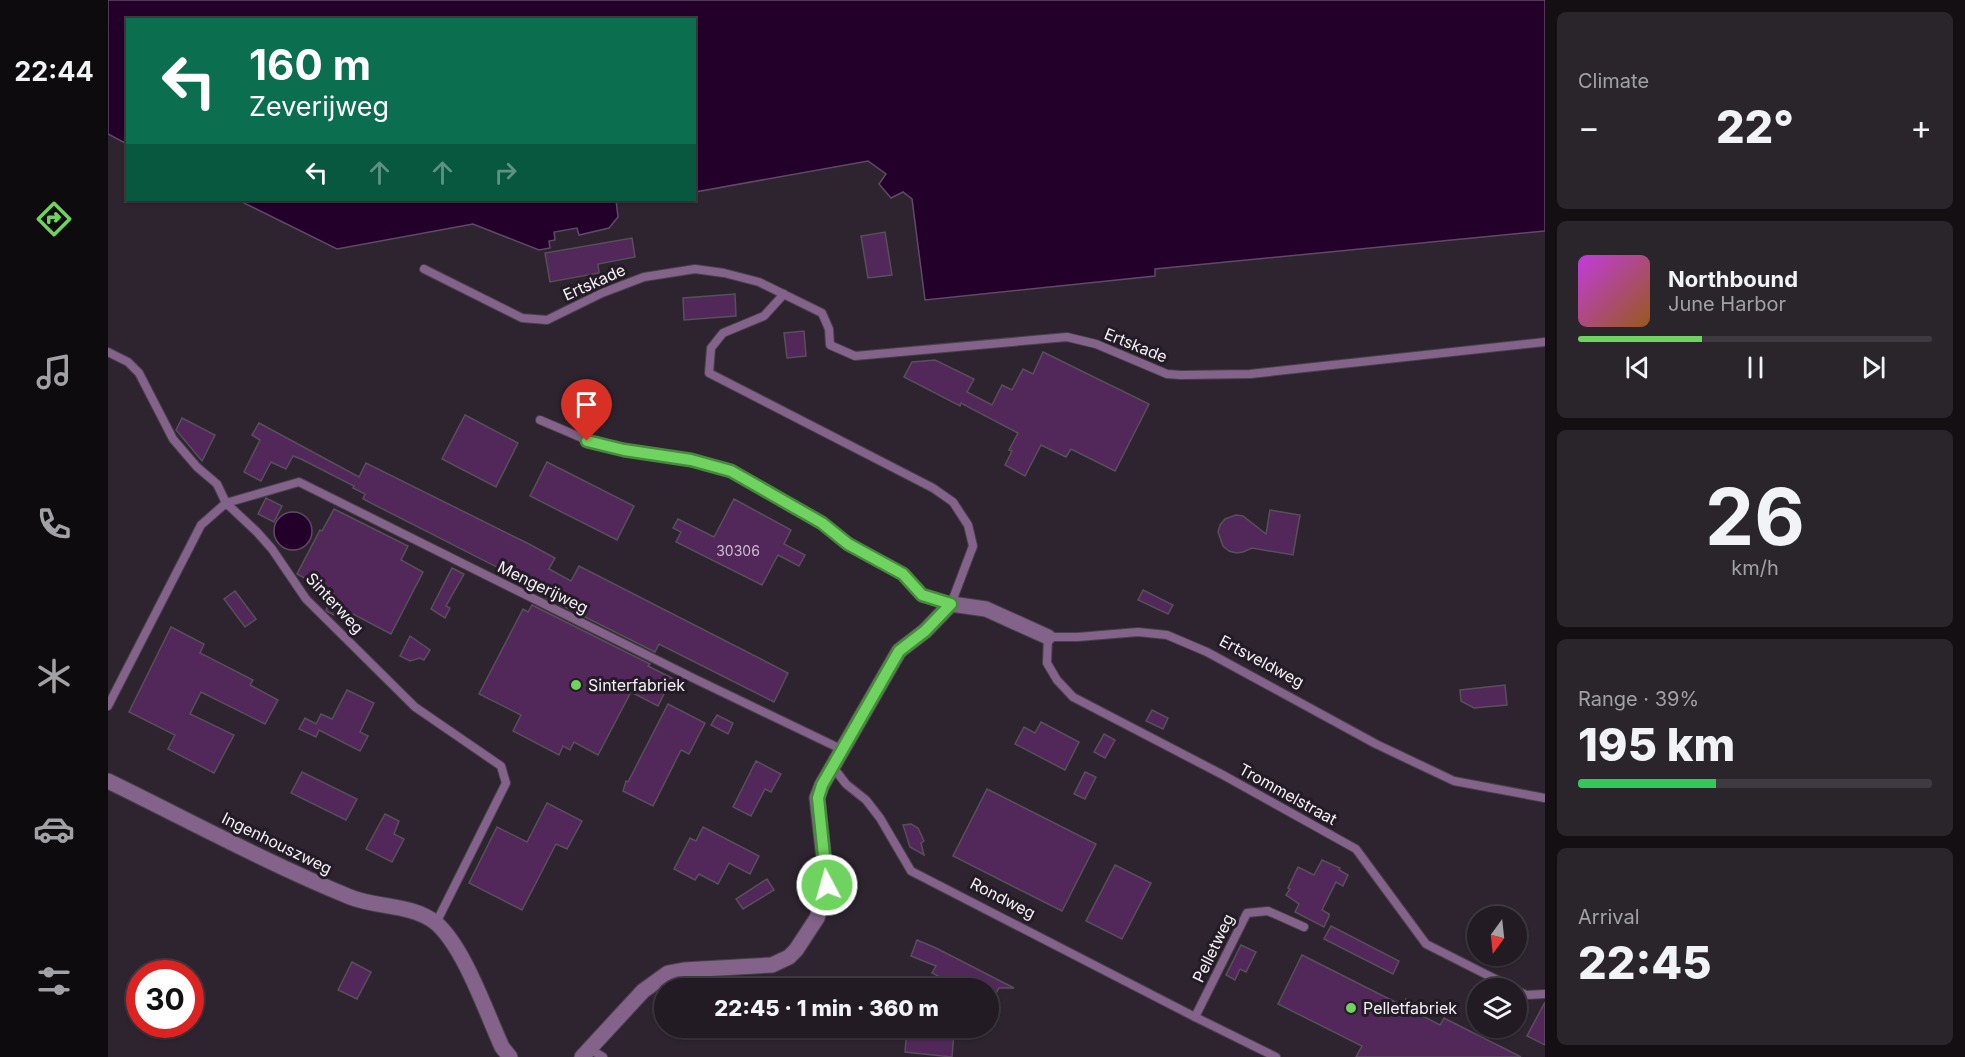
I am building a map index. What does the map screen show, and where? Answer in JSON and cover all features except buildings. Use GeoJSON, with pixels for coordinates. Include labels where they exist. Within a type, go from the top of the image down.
{"type":"FeatureCollection","features":[{"type":"Feature","properties":{"kind":"street","name":"Ertsveldweg"},"geometry":{"type":"LineString","coordinates":[[951,604],[987,609],[1048,637]]}},
{"type":"Feature","properties":{"kind":"street"},"geometry":{"type":"LineString","coordinates":[[592,1054],[643,990],[668,972],[772,965],[789,957],[796,950],[817,918],[827,885],[818,798],[833,767],[899,651],[925,631],[951,604]]}},
{"type":"Feature","properties":{"kind":"street","name":"Ingenhouszweg"},"geometry":{"type":"LineString","coordinates":[[108,781],[315,882],[362,902],[416,913],[436,923],[458,950],[502,1047],[510,1057]]}},
{"type":"Feature","properties":{"kind":"lane","name":"Ertskade"},"geometry":{"type":"LineString","coordinates":[[424,269],[522,318],[547,320],[602,293],[644,277],[695,269],[724,273],[759,282],[822,313],[829,328],[830,345],[855,356],[1067,337],[1096,344],[1167,374],[1250,374],[1545,342]]}},
{"type":"Feature","properties":{"kind":"lane"},"geometry":{"type":"LineString","coordinates":[[540,420],[587,441],[624,450],[691,460],[731,471],[822,523],[848,544],[903,574],[922,595],[951,604],[973,546],[968,525],[952,502],[933,488],[709,373],[711,348],[723,333],[764,316],[784,294]]}},
{"type":"Feature","properties":{"kind":"lane","name":"Sinterweg"},"geometry":{"type":"LineString","coordinates":[[108,352],[128,362],[139,373],[173,439],[197,467],[217,484],[226,503],[272,549],[306,599],[415,707],[501,766],[506,783],[436,923]]}},
{"type":"Feature","properties":{"kind":"lane","name":"Mengerijweg"},"geometry":{"type":"LineString","coordinates":[[226,503],[299,482],[684,674],[843,750]]}},
{"type":"Feature","properties":{"kind":"lane"},"geometry":{"type":"LineString","coordinates":[[108,706],[201,525],[226,503]]}},
{"type":"Feature","properties":{"kind":"lane","name":"Ertsveldweg"},"geometry":{"type":"LineString","coordinates":[[1048,637],[1138,632],[1167,635],[1207,652],[1376,744],[1454,780],[1545,798]]}},
{"type":"Feature","properties":{"kind":"lane","name":"Trommelstraat"},"geometry":{"type":"LineString","coordinates":[[1048,637],[1047,663],[1057,680],[1073,697],[1234,781],[1356,849],[1425,944],[1493,978]]}},
{"type":"Feature","properties":{"kind":"lane","name":"Rondweg"},"geometry":{"type":"LineString","coordinates":[[833,767],[846,784],[866,800],[880,818],[911,870],[1276,1057]]}},
{"type":"Feature","properties":{"kind":"lane","name":"Pelletweg"},"geometry":{"type":"LineString","coordinates":[[1195,1017],[1247,913],[1268,911],[1304,927]]}},
{"type":"Feature","properties":{"kind":"lane","name":"Trommelstraat"},"geometry":{"type":"LineString","coordinates":[[1527,995],[1545,994]]}},
{"type":"Feature","properties":{"kind":"shaded area"},"geometry":{"type":"Polygon","coordinates":[[[108,0],[1545,0],[1545,231],[1155,269],[1155,276],[925,300],[912,199],[903,192],[891,198],[879,184],[886,174],[868,161],[696,192],[696,18],[126,18],[126,143],[108,134],[108,0]]]}},
{"type":"Feature","properties":{"kind":"shaded area"},"geometry":{"type":"Polygon","coordinates":[[[240,201],[616,201],[618,217],[609,228],[579,235],[577,228],[554,232],[555,240],[549,241],[550,248],[539,250],[473,224],[337,249],[240,201]]]}},
{"type":"Feature","properties":{"kind":"shaded area"},"geometry":{"type":"Polygon","coordinates":[[[293,512],[307,517],[312,531],[307,545],[293,550],[279,545],[274,531],[279,517],[293,512]]]}},
{"type":"Feature","properties":{"kind":"place","name":"Sinterfabriek"},"geometry":{"type":"Point","coordinates":[576,685]}},
{"type":"Feature","properties":{"kind":"place","name":"Pelletfabriek"},"geometry":{"type":"Point","coordinates":[1351,1008]}},
{"type":"Feature","properties":{"kind":"route"},"geometry":{"type":"LineString","coordinates":[[587,441],[624,450],[691,460],[731,471],[822,523],[848,544],[903,574],[922,595],[951,604],[925,631],[899,651],[822,785],[818,798],[819,820],[827,885]]}}]}
